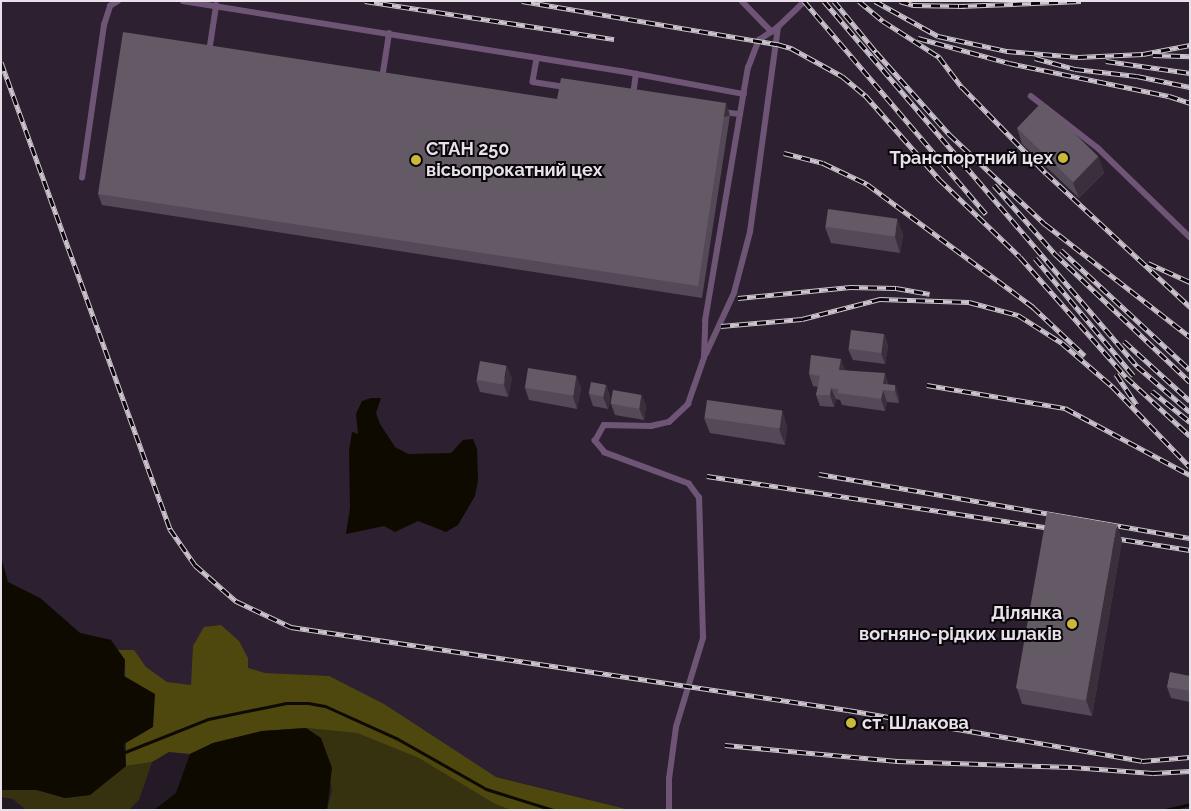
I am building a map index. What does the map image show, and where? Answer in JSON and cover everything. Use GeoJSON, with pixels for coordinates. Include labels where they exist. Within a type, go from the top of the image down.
{"type":"FeatureCollection","features":[{"type":"Feature","properties":{"kind":"lane"},"geometry":{"type":"LineString","coordinates":[[82,178],[104,25],[110,6],[118,1]]}},
{"type":"Feature","properties":{"kind":"lane"},"geometry":{"type":"LineString","coordinates":[[182,1],[636,74],[744,94]]}},
{"type":"Feature","properties":{"kind":"lane"},"geometry":{"type":"LineString","coordinates":[[742,1],[772,32]]}},
{"type":"Feature","properties":{"kind":"lane"},"geometry":{"type":"LineString","coordinates":[[704,358],[705,321],[748,68],[759,40],[778,27],[805,1]]}},
{"type":"Feature","properties":{"kind":"lane"},"geometry":{"type":"LineString","coordinates":[[208,59],[216,6]]}},
{"type":"Feature","properties":{"kind":"lane"},"geometry":{"type":"LineString","coordinates":[[669,810],[676,727],[703,638],[699,498],[689,484],[605,453],[595,441],[604,425],[611,422],[651,426],[669,422],[680,415],[688,404],[704,358],[734,293],[750,232],[778,27]]}},
{"type":"Feature","properties":{"kind":"lane"},"geometry":{"type":"LineString","coordinates":[[381,80],[389,34]]}},
{"type":"Feature","properties":{"kind":"lane"},"geometry":{"type":"LineString","coordinates":[[537,59],[533,82],[570,88]]}},
{"type":"Feature","properties":{"kind":"lane"},"geometry":{"type":"LineString","coordinates":[[633,98],[636,74]]}},
{"type":"Feature","properties":{"kind":"lane"},"geometry":{"type":"LineString","coordinates":[[624,96],[643,99]]}},
{"type":"Feature","properties":{"kind":"lane"},"geometry":{"type":"LineString","coordinates":[[1032,96],[1098,148],[1190,237]]}},
{"type":"Feature","properties":{"kind":"lane"},"geometry":{"type":"LineString","coordinates":[[711,110],[740,114]]}},
{"type":"Feature","properties":{"kind":"shaded area"},"geometry":{"type":"Polygon","coordinates":[[[1,1],[1190,1],[1190,809],[630,810],[420,758],[124,676],[111,640],[80,633],[40,598],[7,582],[1,557],[1,1]]]}},
{"type":"Feature","properties":{"kind":"shaded area"},"geometry":{"type":"Polygon","coordinates":[[[371,398],[381,398],[376,413],[380,424],[395,447],[408,454],[451,453],[463,440],[473,439],[477,449],[478,480],[475,496],[458,525],[446,532],[418,521],[395,532],[384,526],[346,534],[350,508],[349,451],[352,432],[358,434],[356,414],[362,401],[371,398]]]}},
{"type":"Feature","properties":{"kind":"shaded area"},"geometry":{"type":"Polygon","coordinates":[[[1,557],[8,582],[40,598],[80,633],[111,640],[125,660],[124,676],[155,694],[153,727],[124,744],[126,766],[90,795],[65,798],[37,790],[1,790],[1,557]]]}},
{"type":"Feature","properties":{"kind":"shaded area"},"geometry":{"type":"Polygon","coordinates":[[[221,625],[239,641],[248,658],[248,668],[265,673],[329,676],[384,704],[496,777],[630,810],[511,810],[495,804],[419,758],[357,733],[306,728],[262,731],[213,743],[190,754],[169,752],[152,762],[126,766],[125,660],[118,650],[134,650],[146,667],[167,682],[191,685],[193,646],[204,627],[221,625]]]}},
{"type":"Feature","properties":{"kind":"shaded area"},"geometry":{"type":"Polygon","coordinates":[[[306,728],[357,733],[420,758],[495,804],[511,810],[327,810],[332,790],[321,739],[306,728]]]}},
{"type":"Feature","properties":{"kind":"shaded area"},"geometry":{"type":"Polygon","coordinates":[[[306,728],[321,738],[332,768],[327,810],[154,810],[176,793],[190,754],[213,743],[262,731],[306,728]]]}},
{"type":"Feature","properties":{"kind":"shaded area"},"geometry":{"type":"Polygon","coordinates":[[[152,762],[139,800],[129,810],[26,810],[13,799],[1,797],[1,790],[37,790],[65,798],[90,795],[126,766],[152,762]]]}},
{"type":"Feature","properties":{"kind":"building","name":"СТАН 250 вісьопрокатний цех"},"geometry":{"type":"Polygon","coordinates":[[[123,32],[557,99],[561,78],[726,103],[698,286],[98,194],[123,32]]]}},
{"type":"Feature","properties":{"kind":"building","name":"Транспортний цех"},"geometry":{"type":"Polygon","coordinates":[[[1042,102],[1098,156],[1073,182],[1017,128],[1042,102]]]}},
{"type":"Feature","properties":{"kind":"building"},"geometry":{"type":"Polygon","coordinates":[[[828,209],[897,219],[895,237],[825,227],[828,209]]]}},
{"type":"Feature","properties":{"kind":"building"},"geometry":{"type":"Polygon","coordinates":[[[851,330],[884,334],[881,353],[849,349],[851,330]]]}},
{"type":"Feature","properties":{"kind":"building"},"geometry":{"type":"Polygon","coordinates":[[[811,355],[841,359],[839,370],[885,373],[883,384],[895,385],[895,391],[883,390],[881,399],[838,393],[838,389],[831,388],[830,395],[816,395],[820,376],[809,374],[811,355]]]}},
{"type":"Feature","properties":{"kind":"building"},"geometry":{"type":"Polygon","coordinates":[[[480,361],[507,366],[503,384],[477,380],[480,361]]]}},
{"type":"Feature","properties":{"kind":"building"},"geometry":{"type":"Polygon","coordinates":[[[528,368],[576,376],[573,395],[525,388],[528,368]]]}},
{"type":"Feature","properties":{"kind":"building"},"geometry":{"type":"Polygon","coordinates":[[[591,382],[606,385],[603,397],[589,394],[591,382]]]}},
{"type":"Feature","properties":{"kind":"building"},"geometry":{"type":"Polygon","coordinates":[[[613,390],[642,395],[639,409],[611,404],[613,390]]]}},
{"type":"Feature","properties":{"kind":"building"},"geometry":{"type":"Polygon","coordinates":[[[707,400],[782,411],[780,428],[704,418],[707,400]]]}},
{"type":"Feature","properties":{"kind":"building","name":"Ділянка вогняно-рідких шлаків"},"geometry":{"type":"Polygon","coordinates":[[[1047,512],[1117,524],[1086,701],[1016,688],[1047,512]]]}},
{"type":"Feature","properties":{"kind":"building"},"geometry":{"type":"Polygon","coordinates":[[[1170,672],[1190,676],[1190,691],[1167,687],[1170,672]]]}},
{"type":"Feature","properties":{"kind":"waterway"},"geometry":{"type":"LineString","coordinates":[[125,752],[208,719],[286,703],[308,703],[325,706],[396,738],[486,789],[553,810]]}},
{"type":"Feature","properties":{"kind":"waterway"},"geometry":{"type":"LineString","coordinates":[[1165,810],[1190,804]]}},
{"type":"Feature","properties":{"kind":"railway"},"geometry":{"type":"LineString","coordinates":[[365,1],[614,39]]}},
{"type":"Feature","properties":{"kind":"railway"},"geometry":{"type":"LineString","coordinates":[[522,1],[777,44],[791,48],[842,76],[865,95],[939,179],[1020,257],[1126,377],[1190,436]]}},
{"type":"Feature","properties":{"kind":"railway"},"geometry":{"type":"LineString","coordinates":[[804,1],[986,214]]}},
{"type":"Feature","properties":{"kind":"railway"},"geometry":{"type":"LineString","coordinates":[[824,1],[1137,366],[1190,412]]}},
{"type":"Feature","properties":{"kind":"railway"},"geometry":{"type":"LineString","coordinates":[[834,1],[880,57]]}},
{"type":"Feature","properties":{"kind":"railway"},"geometry":{"type":"LineString","coordinates":[[859,1],[883,21],[939,57],[962,87],[1046,173],[1190,307]]}},
{"type":"Feature","properties":{"kind":"railway"},"geometry":{"type":"LineString","coordinates":[[875,1],[938,36],[1007,51],[1078,57],[1143,54],[1190,45]]}},
{"type":"Feature","properties":{"kind":"railway"},"geometry":{"type":"LineString","coordinates":[[900,1],[913,5],[965,6]]}},
{"type":"Feature","properties":{"kind":"railway"},"geometry":{"type":"LineString","coordinates":[[959,6],[1081,1]]}},
{"type":"Feature","properties":{"kind":"railway"},"geometry":{"type":"LineString","coordinates":[[918,38],[1009,63],[1169,96],[1190,103]]}},
{"type":"Feature","properties":{"kind":"railway"},"geometry":{"type":"LineString","coordinates":[[876,52],[949,134],[1045,224],[1190,337]]}},
{"type":"Feature","properties":{"kind":"railway"},"geometry":{"type":"LineString","coordinates":[[1153,55],[1190,56]]}},
{"type":"Feature","properties":{"kind":"railway"},"geometry":{"type":"LineString","coordinates":[[1035,58],[1075,69],[1137,76],[1190,87]]}},
{"type":"Feature","properties":{"kind":"railway"},"geometry":{"type":"LineString","coordinates":[[1106,61],[1190,73]]}},
{"type":"Feature","properties":{"kind":"railway"},"geometry":{"type":"LineString","coordinates":[[1,62],[170,529],[195,565],[236,601],[291,627],[848,710],[1142,761],[1190,757]]}},
{"type":"Feature","properties":{"kind":"railway"},"geometry":{"type":"LineString","coordinates":[[784,153],[823,163],[867,184],[1033,307],[1085,356]]}},
{"type":"Feature","properties":{"kind":"railway"},"geometry":{"type":"LineString","coordinates":[[994,185],[1055,254],[1190,382]]}},
{"type":"Feature","properties":{"kind":"railway"},"geometry":{"type":"LineString","coordinates":[[1061,250],[1190,370]]}},
{"type":"Feature","properties":{"kind":"railway"},"geometry":{"type":"LineString","coordinates":[[1035,258],[1133,375]]}},
{"type":"Feature","properties":{"kind":"railway"},"geometry":{"type":"LineString","coordinates":[[1148,263],[1190,282]]}},
{"type":"Feature","properties":{"kind":"railway"},"geometry":{"type":"LineString","coordinates":[[738,298],[850,287],[896,288],[929,294]]}},
{"type":"Feature","properties":{"kind":"railway"},"geometry":{"type":"LineString","coordinates":[[721,326],[802,319],[880,299],[969,302],[1018,315],[1062,343],[1112,386],[1190,467]]}},
{"type":"Feature","properties":{"kind":"railway"},"geometry":{"type":"LineString","coordinates":[[1124,341],[1190,401]]}},
{"type":"Feature","properties":{"kind":"railway"},"geometry":{"type":"LineString","coordinates":[[1116,374],[1137,405]]}},
{"type":"Feature","properties":{"kind":"railway"},"geometry":{"type":"LineString","coordinates":[[927,385],[1065,408],[1190,475]]}},
{"type":"Feature","properties":{"kind":"railway"},"geometry":{"type":"LineString","coordinates":[[1152,391],[1190,422]]}},
{"type":"Feature","properties":{"kind":"railway"},"geometry":{"type":"LineString","coordinates":[[819,474],[1190,538]]}},
{"type":"Feature","properties":{"kind":"railway"},"geometry":{"type":"LineString","coordinates":[[707,476],[1059,529]]}},
{"type":"Feature","properties":{"kind":"railway"},"geometry":{"type":"LineString","coordinates":[[1108,537],[1190,550]]}},
{"type":"Feature","properties":{"kind":"railway"},"geometry":{"type":"LineString","coordinates":[[725,745],[897,761],[1072,767],[1153,773],[1190,771]]}},
{"type":"Feature","properties":{"kind":"place","name":"Транспортний цех"},"geometry":{"type":"Point","coordinates":[1063,158]}},
{"type":"Feature","properties":{"kind":"place","name":"СТАН 250 вісьопрокатний цех"},"geometry":{"type":"Point","coordinates":[416,160]}},
{"type":"Feature","properties":{"kind":"place","name":"Ділянка вогняно-рідких шлаків"},"geometry":{"type":"Point","coordinates":[1072,624]}},
{"type":"Feature","properties":{"kind":"place","name":"ст. Шлакова"},"geometry":{"type":"Point","coordinates":[851,723]}}]}
